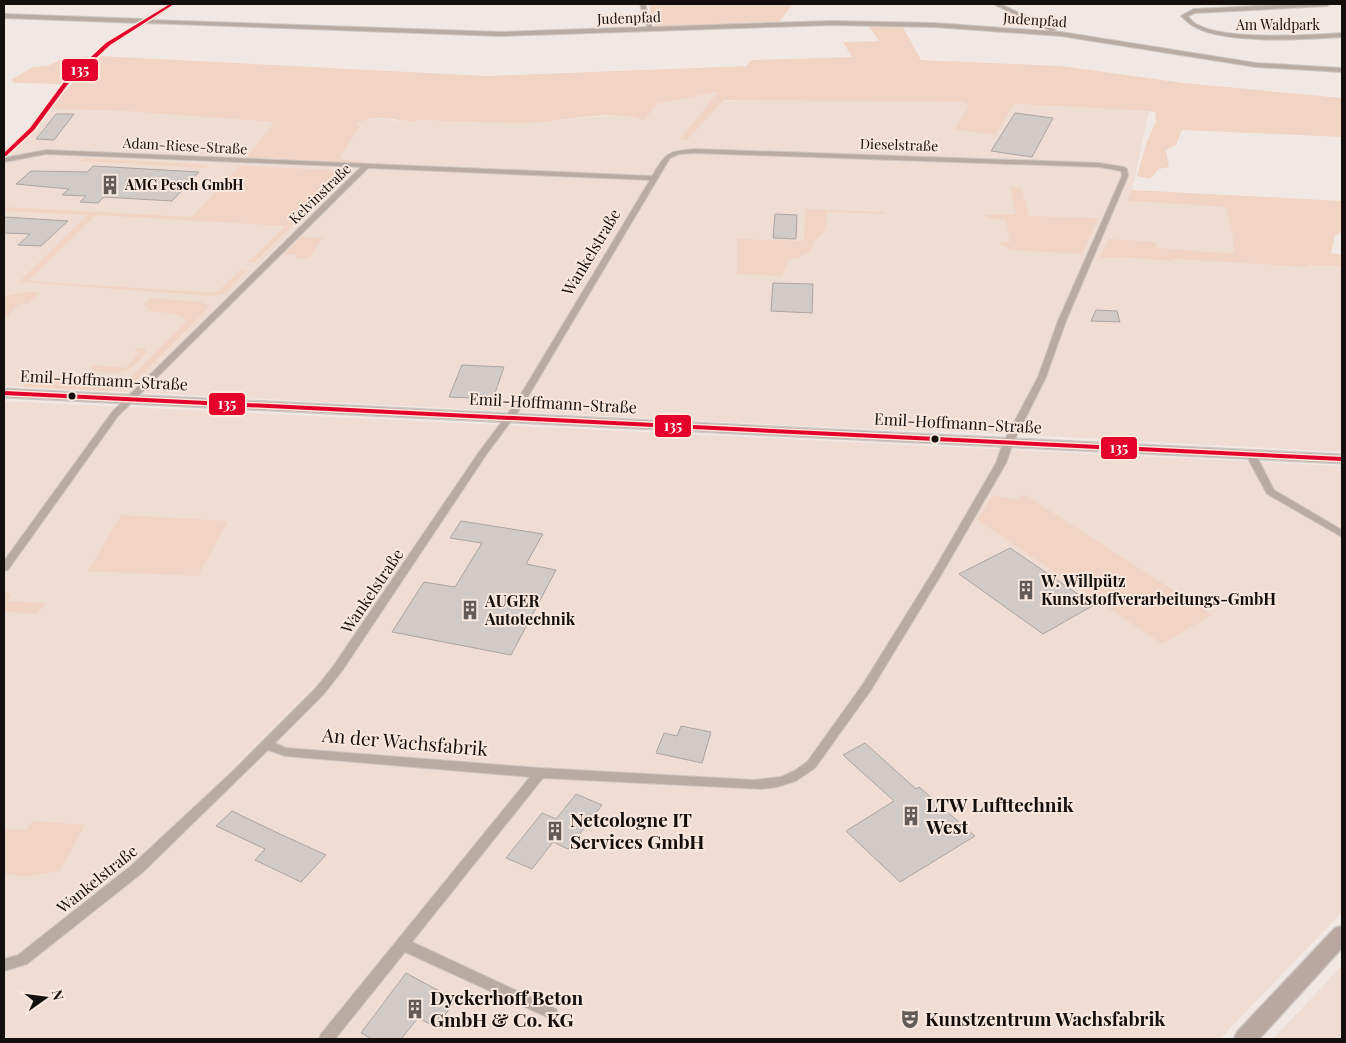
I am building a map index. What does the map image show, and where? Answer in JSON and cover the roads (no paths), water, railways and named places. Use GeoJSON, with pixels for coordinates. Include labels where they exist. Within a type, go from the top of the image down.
{"type":"FeatureCollection","features":[{"type":"Feature","properties":{"kind":"street"},"geometry":{"type":"LineString","coordinates":[[4,155],[32,129],[66,83],[108,44],[172,4]]}},
{"type":"Feature","properties":{"kind":"street"},"geometry":{"type":"LineString","coordinates":[[643,4],[650,29]]}},
{"type":"Feature","properties":{"kind":"street"},"geometry":{"type":"LineString","coordinates":[[996,4],[1061,34]]}},
{"type":"Feature","properties":{"kind":"street","name":"Am Waldpark"},"geometry":{"type":"LineString","coordinates":[[1327,4],[1194,11],[1184,16],[1191,22],[1224,35],[1342,36]]}},
{"type":"Feature","properties":{"kind":"street","name":"Judenpfad"},"geometry":{"type":"LineString","coordinates":[[4,16],[500,34],[862,23],[934,25],[1061,34],[1256,65],[1342,70]]}},
{"type":"Feature","properties":{"kind":"street","name":"Dieselstraße"},"geometry":{"type":"LineString","coordinates":[[674,153],[695,151],[1099,165],[1124,170],[1125,176],[1064,316],[1042,377],[1008,443]]}},
{"type":"Feature","properties":{"kind":"street","name":"Adam-Riese-Straße"},"geometry":{"type":"LineString","coordinates":[[4,160],[46,152],[365,167]]}},
{"type":"Feature","properties":{"kind":"street","name":"Wankelstraße"},"geometry":{"type":"LineString","coordinates":[[4,965],[22,960],[137,869],[267,745],[319,692],[338,668],[482,454],[510,418],[654,178],[667,157],[674,153]]}},
{"type":"Feature","properties":{"kind":"street","name":"Kelvinstraße"},"geometry":{"type":"LineString","coordinates":[[4,568],[115,414],[365,167],[654,178]]}},
{"type":"Feature","properties":{"kind":"street","name":"Emil-Hoffmann-Straße"},"geometry":{"type":"LineString","coordinates":[[4,393],[1342,459]]}},
{"type":"Feature","properties":{"kind":"street","name":"An der Wachsfabrik"},"geometry":{"type":"LineString","coordinates":[[267,745],[285,752],[540,773],[754,785],[784,781],[795,777],[812,765],[862,693],[939,570],[1001,463],[1008,443]]}},
{"type":"Feature","properties":{"kind":"street"},"geometry":{"type":"LineString","coordinates":[[1251,455],[1270,492],[1342,534]]}},
{"type":"Feature","properties":{"kind":"street"},"geometry":{"type":"LineString","coordinates":[[326,1039],[404,945],[540,773]]}},
{"type":"Feature","properties":{"kind":"street"},"geometry":{"type":"LineString","coordinates":[[1245,1039],[1342,934]]}},
{"type":"Feature","properties":{"kind":"street"},"geometry":{"type":"LineString","coordinates":[[404,945],[551,1013]]}},
{"type":"Feature","properties":{"kind":"place","name":"AMG Pesch GmbH"},"geometry":{"type":"Point","coordinates":[110,185]}},
{"type":"Feature","properties":{"kind":"place","name":"W. Willpütz Kunststoffverarbeitungs-GmbH"},"geometry":{"type":"Point","coordinates":[1026,590]}},
{"type":"Feature","properties":{"kind":"place","name":"AUGER Autotechnik"},"geometry":{"type":"Point","coordinates":[470,610]}},
{"type":"Feature","properties":{"kind":"place","name":"LTW Lufttechnik West"},"geometry":{"type":"Point","coordinates":[911,816]}},
{"type":"Feature","properties":{"kind":"place","name":"Netcologne IT Services GmbH"},"geometry":{"type":"Point","coordinates":[555,831]}},
{"type":"Feature","properties":{"kind":"place","name":"Dyckerhoff Beton GmbH & Co. KG"},"geometry":{"type":"Point","coordinates":[415,1009]}},
{"type":"Feature","properties":{"kind":"place","name":"Kunstzentrum Wachsfabrik"},"geometry":{"type":"Point","coordinates":[910,1019]}}]}
